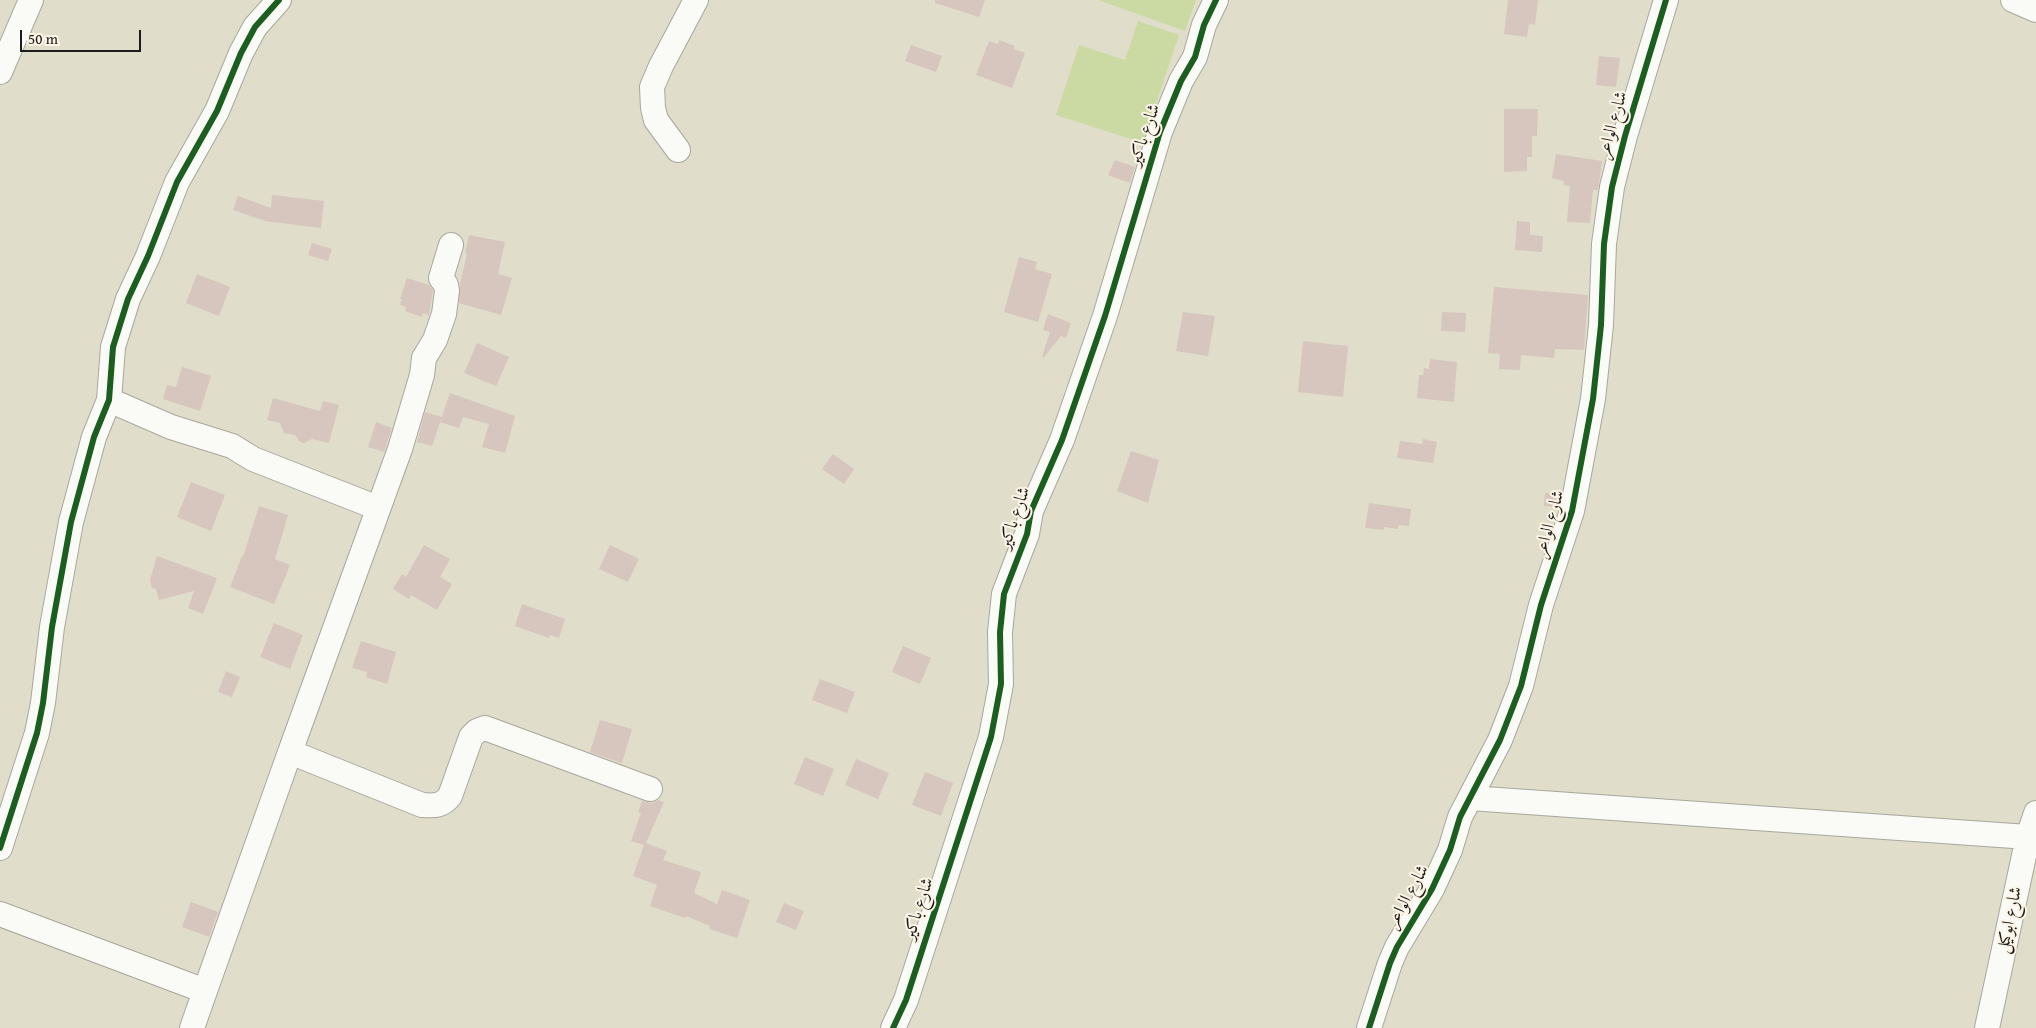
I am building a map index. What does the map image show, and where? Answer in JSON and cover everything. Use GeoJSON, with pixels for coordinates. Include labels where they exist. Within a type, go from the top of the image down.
{"type":"FeatureCollection","features":[{"type":"Feature","properties":{"kind":"street"},"geometry":{"type":"LineString","coordinates":[[0,72],[31,0]]}},
{"type":"Feature","properties":{"kind":"street"},"geometry":{"type":"LineString","coordinates":[[0,848],[37,733],[43,703],[52,627],[71,522],[94,437],[109,400],[113,348],[128,299],[148,256],[177,182],[217,111],[241,52],[265,15],[279,0]]}},
{"type":"Feature","properties":{"kind":"street"},"geometry":{"type":"LineString","coordinates":[[678,150],[656,120],[653,108],[652,87],[696,0]]}},
{"type":"Feature","properties":{"kind":"street","name":"شارع باكير"},"geometry":{"type":"LineString","coordinates":[[893,1028],[906,1000],[991,737],[1001,684],[1000,632],[1004,594],[1027,534],[1031,511],[1062,440],[1105,316],[1160,132],[1181,81],[1195,57],[1204,25],[1216,0]]}},
{"type":"Feature","properties":{"kind":"street","name":"شارع الواعر"},"geometry":{"type":"LineString","coordinates":[[1370,1028],[1390,963],[1397,947],[1432,889],[1450,850],[1460,817],[1500,740],[1521,686],[1541,605],[1572,511],[1594,390],[1601,325],[1604,244],[1612,187],[1627,127],[1666,0]]}},
{"type":"Feature","properties":{"kind":"street"},"geometry":{"type":"LineString","coordinates":[[2013,0],[2036,10]]}},
{"type":"Feature","properties":{"kind":"street"},"geometry":{"type":"LineString","coordinates":[[192,1028],[400,449],[422,375],[424,358],[435,340],[444,314],[447,292],[446,284],[441,278],[451,245]]}},
{"type":"Feature","properties":{"kind":"street"},"geometry":{"type":"LineString","coordinates":[[109,400],[171,427],[232,446],[253,459],[378,508]]}},
{"type":"Feature","properties":{"kind":"street"},"geometry":{"type":"LineString","coordinates":[[290,752],[422,806],[435,806],[444,804],[450,796],[471,737],[477,731],[485,728],[650,789]]}},
{"type":"Feature","properties":{"kind":"street"},"geometry":{"type":"LineString","coordinates":[[1470,798],[2028,837]]}},
{"type":"Feature","properties":{"kind":"street","name":"شارع ابوكيل"},"geometry":{"type":"LineString","coordinates":[[1987,1028],[2028,837],[2036,813]]}},
{"type":"Feature","properties":{"kind":"street"},"geometry":{"type":"LineString","coordinates":[[0,914],[206,991]]}},
{"type":"Feature","properties":{"kind":"green space"},"geometry":{"type":"Polygon","coordinates":[[[1098,0],[1196,0],[1185,31],[1098,0]]]}},
{"type":"Feature","properties":{"kind":"green space"},"geometry":{"type":"Polygon","coordinates":[[[1138,21],[1179,35],[1143,143],[1056,115],[1079,45],[1125,60],[1138,21]]]}},
{"type":"Feature","properties":{"kind":"building"},"geometry":{"type":"Polygon","coordinates":[[[935,0],[985,0],[979,17],[935,3],[935,0]]]}},
{"type":"Feature","properties":{"kind":"building"},"geometry":{"type":"Polygon","coordinates":[[[1508,0],[1538,0],[1535,25],[1529,24],[1527,37],[1504,34],[1508,0]]]}},
{"type":"Feature","properties":{"kind":"building"},"geometry":{"type":"Polygon","coordinates":[[[999,40],[1015,46],[1014,49],[1025,53],[1012,88],[976,75],[989,41],[998,44],[999,40]]]}},
{"type":"Feature","properties":{"kind":"building"},"geometry":{"type":"Polygon","coordinates":[[[911,45],[942,56],[936,72],[905,61],[911,45]]]}},
{"type":"Feature","properties":{"kind":"building"},"geometry":{"type":"Polygon","coordinates":[[[1599,56],[1620,58],[1616,87],[1596,85],[1599,56]]]}},
{"type":"Feature","properties":{"kind":"building"},"geometry":{"type":"Polygon","coordinates":[[[1504,109],[1538,109],[1537,136],[1532,136],[1532,157],[1527,157],[1527,171],[1504,172],[1504,109]]]}},
{"type":"Feature","properties":{"kind":"building"},"geometry":{"type":"Polygon","coordinates":[[[1556,154],[1602,161],[1598,190],[1593,190],[1590,223],[1567,222],[1570,186],[1564,185],[1564,181],[1552,178],[1556,154]]]}},
{"type":"Feature","properties":{"kind":"building"},"geometry":{"type":"Polygon","coordinates":[[[1115,160],[1135,167],[1130,183],[1108,175],[1115,160]]]}},
{"type":"Feature","properties":{"kind":"building"},"geometry":{"type":"Polygon","coordinates":[[[272,195],[324,201],[321,228],[265,221],[233,210],[238,196],[271,208],[272,195]]]}},
{"type":"Feature","properties":{"kind":"building"},"geometry":{"type":"Polygon","coordinates":[[[1517,221],[1530,222],[1530,235],[1543,236],[1542,252],[1515,250],[1517,221]]]}},
{"type":"Feature","properties":{"kind":"building"},"geometry":{"type":"Polygon","coordinates":[[[469,235],[505,242],[498,274],[512,278],[501,315],[459,303],[460,284],[469,235]]]}},
{"type":"Feature","properties":{"kind":"building"},"geometry":{"type":"Polygon","coordinates":[[[312,243],[332,249],[328,261],[308,255],[312,243]]]}},
{"type":"Feature","properties":{"kind":"building"},"geometry":{"type":"Polygon","coordinates":[[[1019,257],[1037,262],[1035,269],[1052,274],[1038,322],[1004,312],[1019,257]]]}},
{"type":"Feature","properties":{"kind":"building"},"geometry":{"type":"Polygon","coordinates":[[[197,274],[230,287],[219,316],[186,303],[197,274]]]}},
{"type":"Feature","properties":{"kind":"building"},"geometry":{"type":"Polygon","coordinates":[[[407,278],[429,285],[433,290],[429,315],[423,313],[422,317],[405,311],[406,307],[400,305],[402,299],[400,299],[407,278]]]}},
{"type":"Feature","properties":{"kind":"building"},"geometry":{"type":"Polygon","coordinates":[[[1494,287],[1588,295],[1584,350],[1555,349],[1554,358],[1521,355],[1520,370],[1499,369],[1500,354],[1488,353],[1494,287]]]}},
{"type":"Feature","properties":{"kind":"building"},"geometry":{"type":"Polygon","coordinates":[[[1183,312],[1215,316],[1208,356],[1176,351],[1183,312]]]}},
{"type":"Feature","properties":{"kind":"building"},"geometry":{"type":"Polygon","coordinates":[[[1442,312],[1466,313],[1465,332],[1441,331],[1442,312]]]}},
{"type":"Feature","properties":{"kind":"building"},"geometry":{"type":"Polygon","coordinates":[[[1048,314],[1071,323],[1066,338],[1061,336],[1042,357],[1050,332],[1043,330],[1048,314]]]}},
{"type":"Feature","properties":{"kind":"building"},"geometry":{"type":"Polygon","coordinates":[[[1303,341],[1348,346],[1343,397],[1298,392],[1303,341]]]}},
{"type":"Feature","properties":{"kind":"building"},"geometry":{"type":"Polygon","coordinates":[[[477,343],[509,357],[496,386],[464,373],[477,343]]]}},
{"type":"Feature","properties":{"kind":"building"},"geometry":{"type":"Polygon","coordinates":[[[1430,359],[1457,362],[1454,402],[1417,398],[1419,375],[1423,375],[1424,368],[1429,369],[1430,359]]]}},
{"type":"Feature","properties":{"kind":"building"},"geometry":{"type":"Polygon","coordinates":[[[182,367],[211,376],[200,411],[163,399],[167,385],[176,387],[182,367]]]}},
{"type":"Feature","properties":{"kind":"building"},"geometry":{"type":"Polygon","coordinates":[[[450,393],[515,416],[505,453],[482,447],[489,424],[463,417],[459,428],[440,422],[450,393]]]}},
{"type":"Feature","properties":{"kind":"building"},"geometry":{"type":"Polygon","coordinates":[[[273,398],[320,411],[323,401],[339,405],[329,443],[312,439],[304,443],[300,442],[295,435],[284,433],[280,423],[267,420],[273,398]]]}},
{"type":"Feature","properties":{"kind":"building"},"geometry":{"type":"Polygon","coordinates":[[[425,412],[442,417],[432,446],[417,442],[425,412]]]}},
{"type":"Feature","properties":{"kind":"building"},"geometry":{"type":"Polygon","coordinates":[[[376,422],[392,428],[384,452],[368,447],[376,422]]]}},
{"type":"Feature","properties":{"kind":"building"},"geometry":{"type":"Polygon","coordinates":[[[1423,439],[1437,442],[1433,463],[1397,458],[1400,441],[1422,444],[1423,439]]]}},
{"type":"Feature","properties":{"kind":"building"},"geometry":{"type":"Polygon","coordinates":[[[1131,451],[1159,460],[1148,503],[1117,491],[1131,451]]]}},
{"type":"Feature","properties":{"kind":"building"},"geometry":{"type":"Polygon","coordinates":[[[833,454],[854,469],[844,484],[822,469],[833,454]]]}},
{"type":"Feature","properties":{"kind":"building"},"geometry":{"type":"Polygon","coordinates":[[[191,482],[225,495],[211,531],[177,517],[191,482]]]}},
{"type":"Feature","properties":{"kind":"building"},"geometry":{"type":"Polygon","coordinates":[[[1545,493],[1561,494],[1559,507],[1544,506],[1545,493]]]}},
{"type":"Feature","properties":{"kind":"building"},"geometry":{"type":"Polygon","coordinates":[[[1369,503],[1411,509],[1409,526],[1398,525],[1398,529],[1384,527],[1384,530],[1365,528],[1369,503]]]}},
{"type":"Feature","properties":{"kind":"building"},"geometry":{"type":"Polygon","coordinates":[[[259,506],[288,515],[275,559],[290,565],[274,604],[230,587],[243,557],[259,506]]]}},
{"type":"Feature","properties":{"kind":"building"},"geometry":{"type":"Polygon","coordinates":[[[424,545],[450,559],[440,577],[452,584],[437,610],[411,595],[409,599],[393,589],[402,574],[406,577],[424,545]]]}},
{"type":"Feature","properties":{"kind":"building"},"geometry":{"type":"Polygon","coordinates":[[[610,545],[639,559],[628,582],[599,569],[610,545]]]}},
{"type":"Feature","properties":{"kind":"building"},"geometry":{"type":"Polygon","coordinates":[[[157,556],[217,578],[203,614],[188,608],[194,591],[159,600],[156,589],[152,588],[150,580],[157,556]]]}},
{"type":"Feature","properties":{"kind":"building"},"geometry":{"type":"Polygon","coordinates":[[[522,604],[565,619],[559,638],[550,635],[549,638],[515,626],[522,604]]]}},
{"type":"Feature","properties":{"kind":"building"},"geometry":{"type":"Polygon","coordinates":[[[274,623],[303,635],[290,669],[260,657],[274,623]]]}},
{"type":"Feature","properties":{"kind":"building"},"geometry":{"type":"Polygon","coordinates":[[[361,641],[396,652],[387,684],[366,677],[367,672],[352,668],[361,641]]]}},
{"type":"Feature","properties":{"kind":"building"},"geometry":{"type":"Polygon","coordinates":[[[903,646],[931,658],[920,684],[892,672],[903,646]]]}},
{"type":"Feature","properties":{"kind":"building"},"geometry":{"type":"Polygon","coordinates":[[[226,671],[240,677],[232,697],[218,692],[226,671]]]}},
{"type":"Feature","properties":{"kind":"building"},"geometry":{"type":"Polygon","coordinates":[[[820,679],[855,692],[847,713],[812,700],[820,679]]]}},
{"type":"Feature","properties":{"kind":"building"},"geometry":{"type":"Polygon","coordinates":[[[600,720],[632,729],[622,763],[590,752],[600,720]]]}},
{"type":"Feature","properties":{"kind":"building"},"geometry":{"type":"Polygon","coordinates":[[[805,757],[834,769],[823,796],[794,784],[805,757]]]}},
{"type":"Feature","properties":{"kind":"building"},"geometry":{"type":"Polygon","coordinates":[[[856,759],[889,773],[878,799],[845,785],[856,759]]]}},
{"type":"Feature","properties":{"kind":"building"},"geometry":{"type":"Polygon","coordinates":[[[925,772],[953,783],[941,816],[912,805],[925,772]]]}},
{"type":"Feature","properties":{"kind":"building"},"geometry":{"type":"Polygon","coordinates":[[[658,800],[664,802],[646,843],[667,851],[663,860],[701,872],[694,893],[717,904],[722,890],[750,900],[737,938],[709,929],[710,926],[686,916],[685,918],[650,906],[657,885],[633,876],[644,845],[631,841],[641,813],[638,812],[642,801],[652,803],[658,800]]]}},
{"type":"Feature","properties":{"kind":"building"},"geometry":{"type":"Polygon","coordinates":[[[191,902],[218,912],[209,937],[182,927],[191,902]]]}},
{"type":"Feature","properties":{"kind":"building"},"geometry":{"type":"Polygon","coordinates":[[[784,903],[804,911],[796,930],[776,922],[784,903]]]}},
{"type":"Feature","properties":{"kind":"cycle path"},"geometry":{"type":"LineString","coordinates":[[0,848],[37,733],[43,703],[52,627],[71,522],[94,437],[109,400],[113,347],[128,299],[148,256],[177,182],[217,111],[241,53],[255,27],[279,0]]}},
{"type":"Feature","properties":{"kind":"cycle path"},"geometry":{"type":"LineString","coordinates":[[893,1028],[906,1000],[991,737],[1001,684],[1000,632],[1004,594],[1027,534],[1031,511],[1062,440],[1105,316],[1160,132],[1181,81],[1195,57],[1204,25],[1216,0]]}},
{"type":"Feature","properties":{"kind":"cycle path"},"geometry":{"type":"LineString","coordinates":[[1369,1028],[1397,947],[1432,889],[1450,850],[1460,817],[1500,740],[1521,686],[1541,605],[1572,511],[1593,399],[1601,325],[1604,244],[1612,187],[1625,136],[1666,0]]}}]}
